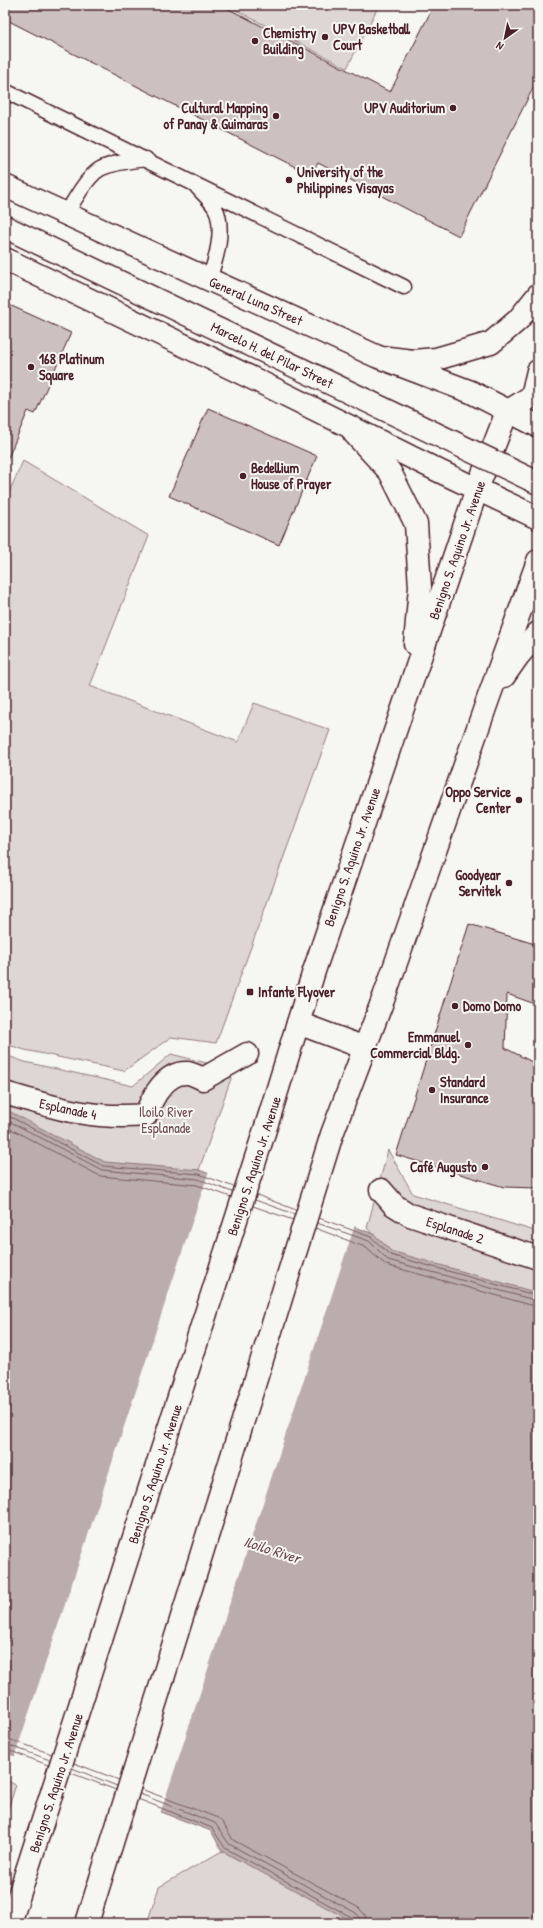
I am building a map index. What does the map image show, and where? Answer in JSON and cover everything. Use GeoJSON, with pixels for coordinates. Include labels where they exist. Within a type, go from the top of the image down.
{"type":"FeatureCollection","features":[{"type":"Feature","properties":{"kind":"main road","name":"General Luna Street"},"geometry":{"type":"LineString","coordinates":[[5,186],[376,356],[471,392],[507,412]]}},
{"type":"Feature","properties":{"kind":"main road","name":"Marcelo H. del Pilar Street"},"geometry":{"type":"LineString","coordinates":[[5,227],[538,483]]}},
{"type":"Feature","properties":{"kind":"main road"},"geometry":{"type":"LineString","coordinates":[[5,259],[344,422],[538,518]]}},
{"type":"Feature","properties":{"kind":"main road"},"geometry":{"type":"LineString","coordinates":[[376,356],[413,360],[436,359],[492,343],[518,320],[538,295]]}},
{"type":"Feature","properties":{"kind":"main road"},"geometry":{"type":"LineString","coordinates":[[507,412],[532,396],[538,371]]}},
{"type":"Feature","properties":{"kind":"main road"},"geometry":{"type":"LineString","coordinates":[[507,412],[538,426]]}},
{"type":"Feature","properties":{"kind":"main road","name":"Benigno S. Aquino Jr. Avenue"},"geometry":{"type":"LineString","coordinates":[[10,1923],[46,1817],[298,1023],[413,677],[478,489],[507,412]]}},
{"type":"Feature","properties":{"kind":"main road"},"geometry":{"type":"LineString","coordinates":[[344,422],[390,472],[416,524],[420,587],[413,677]]}},
{"type":"Feature","properties":{"kind":"main road"},"geometry":{"type":"LineString","coordinates":[[87,1923],[332,1134],[365,1048],[538,561]]}},
{"type":"Feature","properties":{"kind":"main road"},"geometry":{"type":"LineString","coordinates":[[487,702],[518,656],[538,633]]}},
{"type":"Feature","properties":{"kind":"main road"},"geometry":{"type":"LineString","coordinates":[[298,1023],[365,1048]]}},
{"type":"Feature","properties":{"kind":"main road","name":"Esplanade 4"},"geometry":{"type":"LineString","coordinates":[[5,1093],[81,1114],[113,1117],[146,1114],[156,1093],[164,1082],[175,1075],[188,1073],[203,1079],[247,1054]]}},
{"type":"Feature","properties":{"kind":"main road","name":"Esplanade 2"},"geometry":{"type":"LineString","coordinates":[[381,1190],[394,1205],[410,1215],[538,1258]]}},
{"type":"Feature","properties":{"kind":"lane"},"geometry":{"type":"LineString","coordinates":[[5,91],[404,287]]}},
{"type":"Feature","properties":{"kind":"lane"},"geometry":{"type":"LineString","coordinates":[[67,214],[76,196],[99,169],[122,162],[146,159]]}},
{"type":"Feature","properties":{"kind":"lane"},"geometry":{"type":"LineString","coordinates":[[194,184],[217,211],[219,239],[216,261],[209,279]]}},
{"type":"Feature","properties":{"kind":"green space","name":"UPV Basketball Court"},"geometry":{"type":"Polygon","coordinates":[[[226,5],[379,5],[347,68],[226,5]]]}},
{"type":"Feature","properties":{"kind":"green space"},"geometry":{"type":"Polygon","coordinates":[[[23,461],[149,536],[90,686],[238,742],[254,703],[330,730],[216,1043],[171,1037],[124,1071],[25,1050],[5,1044],[5,501],[23,461]]]}},
{"type":"Feature","properties":{"kind":"green space","name":"Iloilo River Esplanade"},"geometry":{"type":"Polygon","coordinates":[[[171,1054],[234,1070],[199,1170],[190,1170],[179,1194],[5,1138],[5,1055],[25,1062],[133,1086],[171,1054]]]}},
{"type":"Feature","properties":{"kind":"green space"},"geometry":{"type":"Polygon","coordinates":[[[388,1150],[413,1194],[538,1232],[538,1337],[444,1302],[367,1228],[388,1150]]]}},
{"type":"Feature","properties":{"kind":"green space"},"geometry":{"type":"Polygon","coordinates":[[[5,1780],[16,1785],[5,1818],[5,1780]]]}},
{"type":"Feature","properties":{"kind":"green space"},"geometry":{"type":"Polygon","coordinates":[[[222,1851],[244,1863],[416,1923],[147,1923],[159,1887],[222,1851]]]}},
{"type":"Feature","properties":{"kind":"water","name":"Iloilo River"},"geometry":{"type":"Polygon","coordinates":[[[5,1109],[105,1162],[199,1170],[374,1234],[391,1251],[538,1293],[538,1923],[355,1923],[222,1851],[211,1831],[5,1752],[5,1109]]]}},
{"type":"Feature","properties":{"kind":"pier"},"geometry":{"type":"Polygon","coordinates":[[[209,1171],[355,1225],[160,1814],[14,1758],[209,1171]]]}},
{"type":"Feature","properties":{"kind":"building"},"geometry":{"type":"Polygon","coordinates":[[[5,5],[221,5],[390,92],[434,5],[538,5],[538,78],[459,236],[318,163],[311,175],[5,19],[5,5]]]}},
{"type":"Feature","properties":{"kind":"building","name":"168 Platinum Square"},"geometry":{"type":"Polygon","coordinates":[[[5,303],[71,333],[35,414],[28,411],[5,465],[5,303]]]}},
{"type":"Feature","properties":{"kind":"building","name":"Bedellium House of Prayer"},"geometry":{"type":"Polygon","coordinates":[[[208,408],[317,456],[279,545],[169,496],[208,408]]]}},
{"type":"Feature","properties":{"kind":"building","name":"Emmanuel Commercial Bldg."},"geometry":{"type":"Polygon","coordinates":[[[469,924],[538,945],[538,1005],[507,994],[505,1048],[538,1065],[538,1188],[504,1187],[396,1155],[469,924]]]}},
{"type":"Feature","properties":{"kind":"place","name":"UPV Basketball Court"},"geometry":{"type":"Point","coordinates":[325,37]}},
{"type":"Feature","properties":{"kind":"place","name":"Chemistry Building"},"geometry":{"type":"Point","coordinates":[255,41]}},
{"type":"Feature","properties":{"kind":"place","name":"UPV Auditorium"},"geometry":{"type":"Point","coordinates":[453,108]}},
{"type":"Feature","properties":{"kind":"place","name":"Cultural Mapping of Panay & Guimaras"},"geometry":{"type":"Point","coordinates":[276,116]}},
{"type":"Feature","properties":{"kind":"place","name":"University of the Philippines Visayas"},"geometry":{"type":"Point","coordinates":[289,180]}},
{"type":"Feature","properties":{"kind":"place","name":"168 Platinum Square"},"geometry":{"type":"Point","coordinates":[31,367]}},
{"type":"Feature","properties":{"kind":"place","name":"Bedellium House of Prayer"},"geometry":{"type":"Point","coordinates":[243,476]}},
{"type":"Feature","properties":{"kind":"place","name":"Oppo Service Center"},"geometry":{"type":"Point","coordinates":[519,800]}},
{"type":"Feature","properties":{"kind":"place","name":"Goodyear Servitek"},"geometry":{"type":"Point","coordinates":[509,883]}},
{"type":"Feature","properties":{"kind":"place","name":"Infante Flyover"},"geometry":{"type":"Point","coordinates":[250,992]}},
{"type":"Feature","properties":{"kind":"place","name":"Domo Domo"},"geometry":{"type":"Point","coordinates":[455,1006]}},
{"type":"Feature","properties":{"kind":"place","name":"Emmanuel Commercial Bldg."},"geometry":{"type":"Point","coordinates":[468,1045]}},
{"type":"Feature","properties":{"kind":"place","name":"Standard Insurance"},"geometry":{"type":"Point","coordinates":[432,1090]}},
{"type":"Feature","properties":{"kind":"place","name":"Café Augusto"},"geometry":{"type":"Point","coordinates":[485,1167]}}]}
